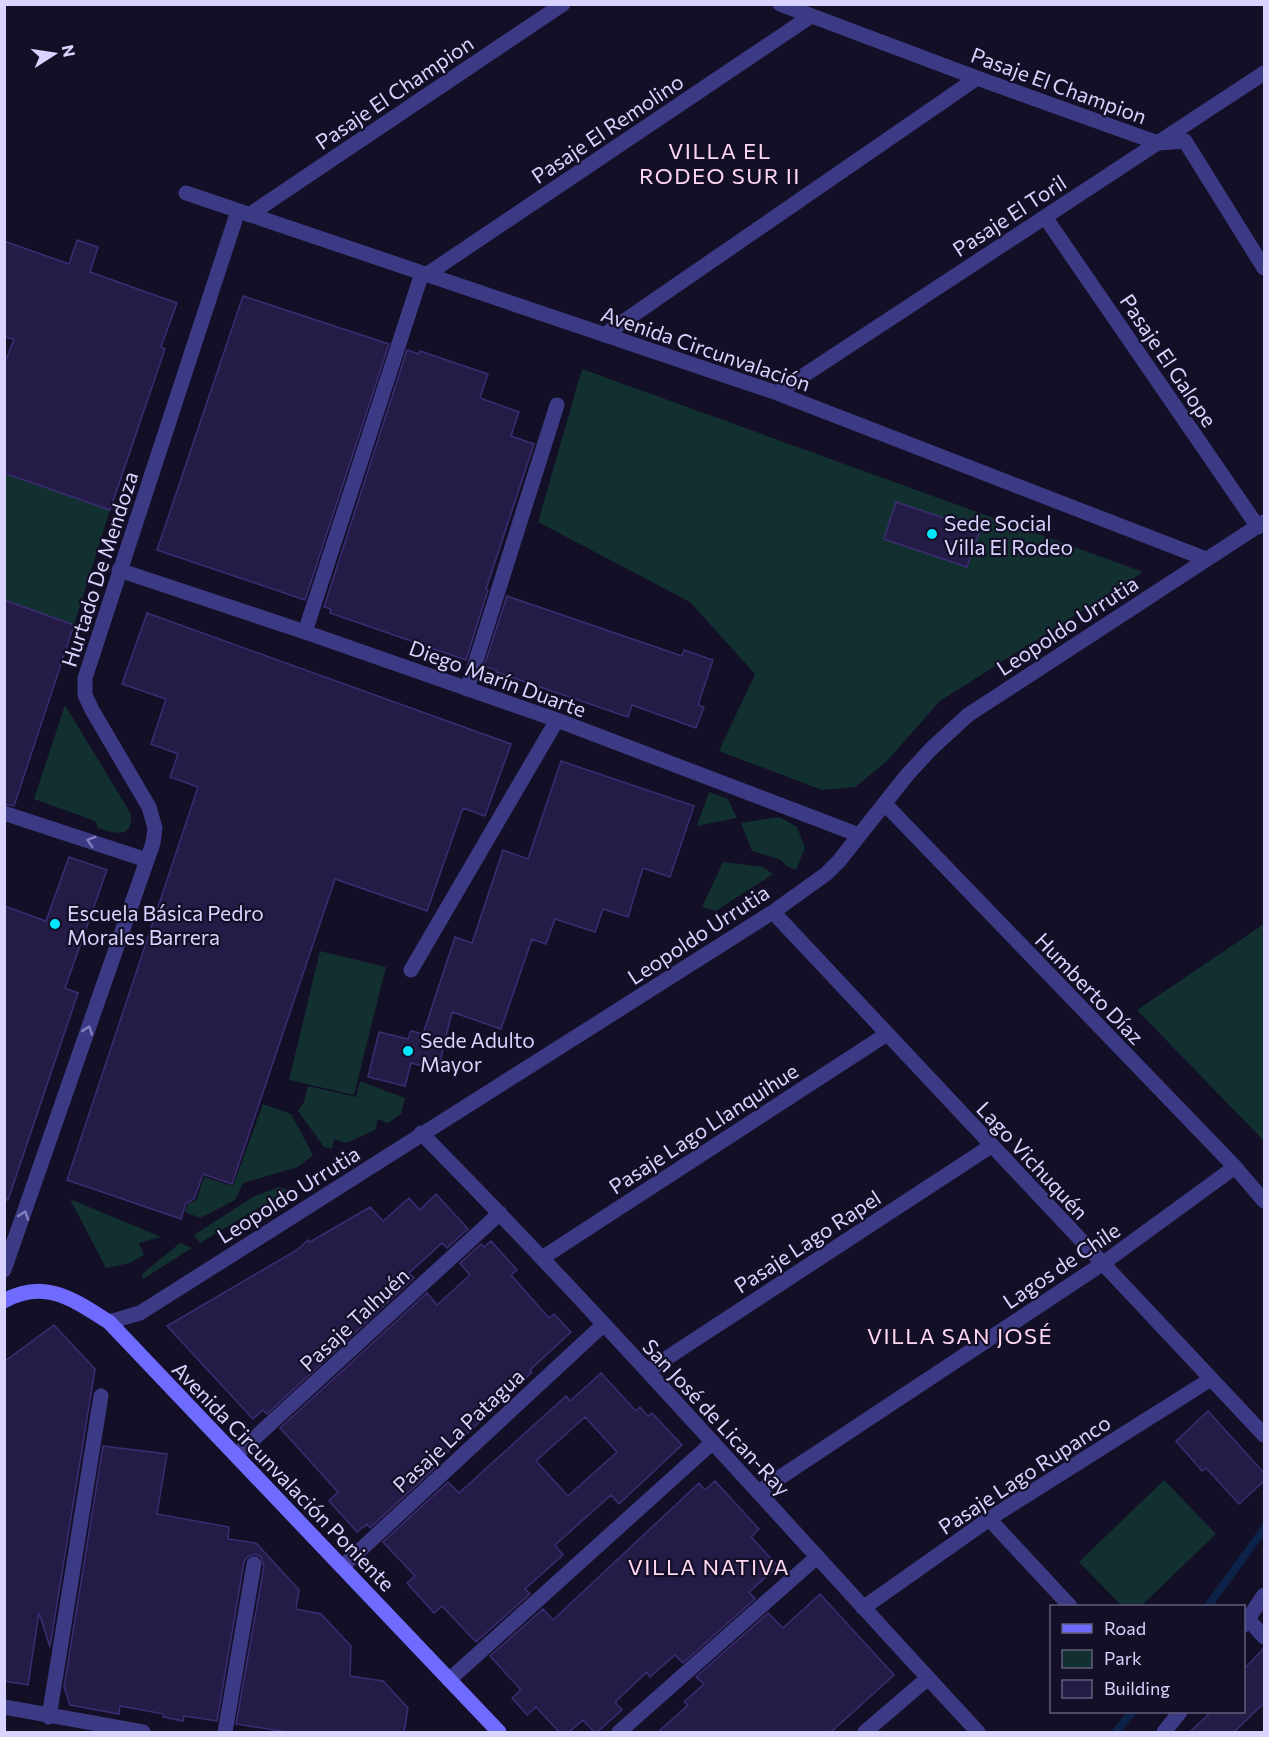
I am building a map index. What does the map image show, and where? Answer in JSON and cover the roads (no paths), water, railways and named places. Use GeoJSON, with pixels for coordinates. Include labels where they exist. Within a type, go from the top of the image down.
{"type":"FeatureCollection","features":[{"type":"Feature","properties":{"kind":"street","name":"Pasaje El Champion"},"geometry":{"type":"LineString","coordinates":[[243,213],[563,4]]}},
{"type":"Feature","properties":{"kind":"street","name":"Pasaje El Champion"},"geometry":{"type":"LineString","coordinates":[[780,4],[1158,143],[1185,141],[1264,268]]}},
{"type":"Feature","properties":{"kind":"street","name":"Pasaje El Remolino"},"geometry":{"type":"LineString","coordinates":[[424,274],[811,16]]}},
{"type":"Feature","properties":{"kind":"street","name":"Pasaje El Toril"},"geometry":{"type":"LineString","coordinates":[[777,393],[1264,73]]}},
{"type":"Feature","properties":{"kind":"street"},"geometry":{"type":"LineString","coordinates":[[604,335],[977,78]]}},
{"type":"Feature","properties":{"kind":"street","name":"Avenida Circunvalación"},"geometry":{"type":"LineString","coordinates":[[186,193],[777,393],[1206,559]]}},
{"type":"Feature","properties":{"kind":"street","name":"Hurtado De Mendoza"},"geometry":{"type":"LineString","coordinates":[[4,1270],[153,843],[155,828],[149,807],[85,695],[85,678],[119,570],[243,213]]}},
{"type":"Feature","properties":{"kind":"street","name":"Pasaje El Galope"},"geometry":{"type":"LineString","coordinates":[[1045,217],[1261,524]]}},
{"type":"Feature","properties":{"kind":"street"},"geometry":{"type":"LineString","coordinates":[[305,632],[424,274]]}},
{"type":"Feature","properties":{"kind":"street"},"geometry":{"type":"LineString","coordinates":[[467,689],[557,405]]}},
{"type":"Feature","properties":{"kind":"street","name":"Leopoldo Urrutia"},"geometry":{"type":"LineString","coordinates":[[109,1322],[140,1313],[773,912],[826,874],[839,861],[932,748],[968,715],[1261,524]]}},
{"type":"Feature","properties":{"kind":"street","name":"Diego Marín Duarte"},"geometry":{"type":"LineString","coordinates":[[119,570],[557,720],[859,835]]}},
{"type":"Feature","properties":{"kind":"street"},"geometry":{"type":"LineString","coordinates":[[411,970],[557,720]]}},
{"type":"Feature","properties":{"kind":"street","name":"Humberto Díaz"},"geometry":{"type":"LineString","coordinates":[[885,804],[1234,1167],[1264,1202]]}},
{"type":"Feature","properties":{"kind":"street"},"geometry":{"type":"LineString","coordinates":[[4,813],[147,860]]}},
{"type":"Feature","properties":{"kind":"street","name":"Lago Vichuquén"},"geometry":{"type":"LineString","coordinates":[[773,912],[1264,1435]]}},
{"type":"Feature","properties":{"kind":"street","name":"Pasaje Lago Llanquihue"},"geometry":{"type":"LineString","coordinates":[[542,1258],[887,1034]]}},
{"type":"Feature","properties":{"kind":"street","name":"San José de Lican-Ray"},"geometry":{"type":"LineString","coordinates":[[422,1133],[604,1324],[978,1732]]}},
{"type":"Feature","properties":{"kind":"street","name":"Pasaje Lago Rapel"},"geometry":{"type":"LineString","coordinates":[[647,1371],[991,1146]]}},
{"type":"Feature","properties":{"kind":"street","name":"Lagos de Chile"},"geometry":{"type":"LineString","coordinates":[[759,1492],[1102,1264],[1234,1167]]}},
{"type":"Feature","properties":{"kind":"street","name":"Pasaje Talhuén"},"geometry":{"type":"LineString","coordinates":[[236,1455],[500,1213]]}},
{"type":"Feature","properties":{"kind":"street","name":"Avenida Circunvalación Poniente"},"geometry":{"type":"LineString","coordinates":[[10,1298],[37,1290],[55,1292],[74,1300],[109,1322],[499,1732]]}},
{"type":"Feature","properties":{"kind":"street","name":"Pasaje La Patagua"},"geometry":{"type":"LineString","coordinates":[[342,1567],[604,1324]]}},
{"type":"Feature","properties":{"kind":"street","name":"Pasaje Lago Rupanco"},"geometry":{"type":"LineString","coordinates":[[863,1608],[989,1519],[1212,1379]]}},
{"type":"Feature","properties":{"kind":"street"},"geometry":{"type":"LineString","coordinates":[[49,1717],[101,1396]]}},
{"type":"Feature","properties":{"kind":"street"},"geometry":{"type":"LineString","coordinates":[[449,1680],[713,1442]]}},
{"type":"Feature","properties":{"kind":"street"},"geometry":{"type":"LineString","coordinates":[[989,1519],[1069,1605]]}},
{"type":"Feature","properties":{"kind":"street"},"geometry":{"type":"LineString","coordinates":[[619,1732],[817,1557]]}},
{"type":"Feature","properties":{"kind":"street"},"geometry":{"type":"LineString","coordinates":[[225,1732],[254,1564]]}},
{"type":"Feature","properties":{"kind":"street"},"geometry":{"type":"LineString","coordinates":[[1264,1595],[1246,1622],[1264,1637]]}},
{"type":"Feature","properties":{"kind":"street"},"geometry":{"type":"LineString","coordinates":[[865,1732],[928,1678]]}},
{"type":"Feature","properties":{"kind":"street"},"geometry":{"type":"LineString","coordinates":[[4,1707],[49,1717],[143,1732]]}},
{"type":"Feature","properties":{"kind":"street"},"geometry":{"type":"LineString","coordinates":[[1164,1732],[1179,1713]]}},
{"type":"Feature","properties":{"kind":"waterway"},"geometry":{"type":"LineString","coordinates":[[1209,1605],[1264,1529]]}},
{"type":"Feature","properties":{"kind":"waterway"},"geometry":{"type":"LineString","coordinates":[[1116,1732],[1131,1713]]}},
{"type":"Feature","properties":{"kind":"place","name":"Sede Social Villa El Rodeo"},"geometry":{"type":"Point","coordinates":[932,534]}},
{"type":"Feature","properties":{"kind":"place","name":"Escuela Básica Pedro Morales Barrera"},"geometry":{"type":"Point","coordinates":[55,924]}},
{"type":"Feature","properties":{"kind":"place","name":"Sede Adulto Mayor"},"geometry":{"type":"Point","coordinates":[408,1051]}},
{"type":"Feature","properties":{"kind":"district","name":"VILLA EL RODEO SUR II"},"geometry":{"type":"Point","coordinates":[720,162]}},
{"type":"Feature","properties":{"kind":"district","name":"VILLA SAN JOSÉ"},"geometry":{"type":"Point","coordinates":[960,1335]}},
{"type":"Feature","properties":{"kind":"district","name":"VILLA NATIVA"},"geometry":{"type":"Point","coordinates":[709,1566]}}]}
